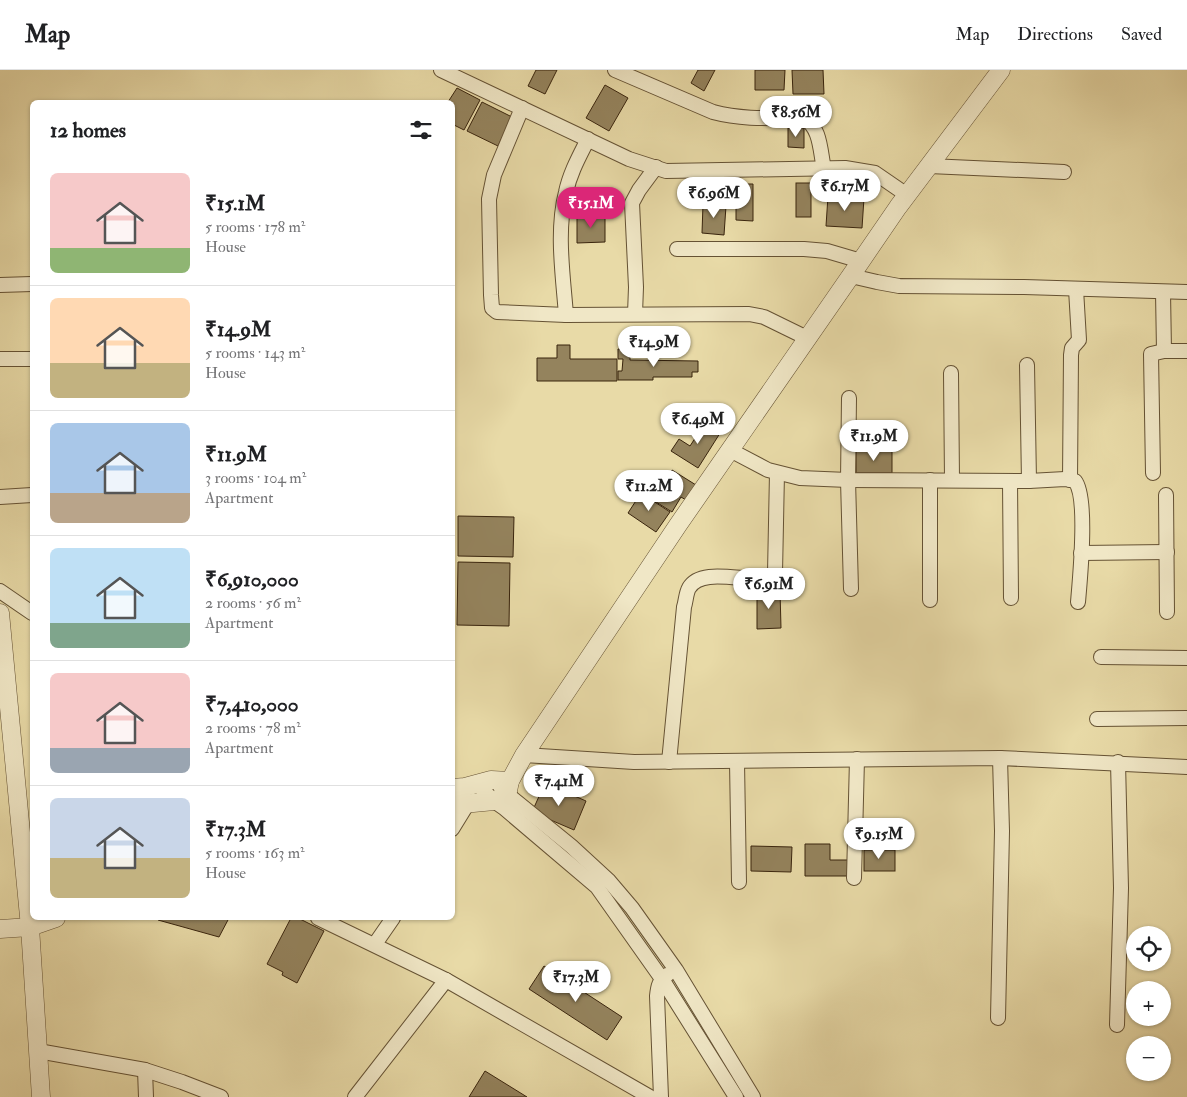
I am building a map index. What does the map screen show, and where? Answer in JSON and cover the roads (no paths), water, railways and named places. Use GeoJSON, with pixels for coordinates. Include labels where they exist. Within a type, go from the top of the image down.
{"type":"FeatureCollection","features":[{"type":"Feature","properties":{"kind":"street"},"geometry":{"type":"LineString","coordinates":[[441,70],[629,159],[666,171],[845,168],[875,173],[907,195]]}},
{"type":"Feature","properties":{"kind":"street"},"geometry":{"type":"LineString","coordinates":[[615,70],[720,114],[744,118],[804,118],[811,122],[816,132],[824,169]]}},
{"type":"Feature","properties":{"kind":"street"},"geometry":{"type":"LineString","coordinates":[[736,1097],[662,979],[597,887],[504,808],[504,793],[524,756],[730,450],[907,195],[1000,70]]}},
{"type":"Feature","properties":{"kind":"street"},"geometry":{"type":"LineString","coordinates":[[522,108],[494,175],[489,198],[492,308],[497,312],[566,315],[749,314],[764,317],[807,338]]}},
{"type":"Feature","properties":{"kind":"street"},"geometry":{"type":"LineString","coordinates":[[566,315],[562,216],[572,171],[588,139]]}},
{"type":"Feature","properties":{"kind":"street"},"geometry":{"type":"LineString","coordinates":[[929,166],[1064,172]]}},
{"type":"Feature","properties":{"kind":"street"},"geometry":{"type":"LineString","coordinates":[[635,314],[636,288],[632,203],[656,167]]}},
{"type":"Feature","properties":{"kind":"street"},"geometry":{"type":"LineString","coordinates":[[677,248],[804,249],[827,251],[861,261]]}},
{"type":"Feature","properties":{"kind":"street"},"geometry":{"type":"LineString","coordinates":[[851,276],[899,286],[1187,292]]}},
{"type":"Feature","properties":{"kind":"street"},"geometry":{"type":"LineString","coordinates":[[0,286],[30,284]]}},
{"type":"Feature","properties":{"kind":"street"},"geometry":{"type":"LineString","coordinates":[[1070,480],[1071,355],[1072,348],[1079,340],[1076,289]]}},
{"type":"Feature","properties":{"kind":"street"},"geometry":{"type":"LineString","coordinates":[[1164,292],[1164,350]]}},
{"type":"Feature","properties":{"kind":"street"},"geometry":{"type":"LineString","coordinates":[[1153,473],[1151,354],[1164,350],[1187,351]]}},
{"type":"Feature","properties":{"kind":"street"},"geometry":{"type":"LineString","coordinates":[[0,359],[30,359]]}},
{"type":"Feature","properties":{"kind":"street"},"geometry":{"type":"LineString","coordinates":[[1027,365],[1029,481]]}},
{"type":"Feature","properties":{"kind":"street"},"geometry":{"type":"LineString","coordinates":[[950,374],[952,480]]}},
{"type":"Feature","properties":{"kind":"street"},"geometry":{"type":"LineString","coordinates":[[849,398],[848,480],[851,589]]}},
{"type":"Feature","properties":{"kind":"street"},"geometry":{"type":"LineString","coordinates":[[730,450],[768,470],[800,478],[1075,481],[1079,488],[1081,517],[1078,602]]}},
{"type":"Feature","properties":{"kind":"street"},"geometry":{"type":"LineString","coordinates":[[669,762],[684,607],[690,587],[696,581],[706,577],[768,579],[774,577],[777,472]]}},
{"type":"Feature","properties":{"kind":"street"},"geometry":{"type":"LineString","coordinates":[[930,480],[930,600]]}},
{"type":"Feature","properties":{"kind":"street"},"geometry":{"type":"LineString","coordinates":[[1010,480],[1011,598]]}},
{"type":"Feature","properties":{"kind":"street"},"geometry":{"type":"LineString","coordinates":[[0,497],[30,495]]}},
{"type":"Feature","properties":{"kind":"street"},"geometry":{"type":"LineString","coordinates":[[1166,495],[1167,612]]}},
{"type":"Feature","properties":{"kind":"street"},"geometry":{"type":"LineString","coordinates":[[1081,553],[1167,552]]}},
{"type":"Feature","properties":{"kind":"street"},"geometry":{"type":"LineString","coordinates":[[0,592],[30,612]]}},
{"type":"Feature","properties":{"kind":"street"},"geometry":{"type":"LineString","coordinates":[[0,613],[30,926],[41,1097]]}},
{"type":"Feature","properties":{"kind":"street"},"geometry":{"type":"LineString","coordinates":[[1101,657],[1187,658]]}},
{"type":"Feature","properties":{"kind":"street"},"geometry":{"type":"LineString","coordinates":[[1097,719],[1187,718]]}},
{"type":"Feature","properties":{"kind":"street"},"geometry":{"type":"LineString","coordinates":[[524,756],[634,762],[1000,758],[1118,762],[1187,767]]}},
{"type":"Feature","properties":{"kind":"street"},"geometry":{"type":"LineString","coordinates":[[998,1018],[1002,831],[1000,758]]}},
{"type":"Feature","properties":{"kind":"street"},"geometry":{"type":"LineString","coordinates":[[854,878],[857,759]]}},
{"type":"Feature","properties":{"kind":"street"},"geometry":{"type":"LineString","coordinates":[[736,762],[739,882]]}},
{"type":"Feature","properties":{"kind":"street"},"geometry":{"type":"LineString","coordinates":[[1117,1025],[1121,888],[1118,762]]}},
{"type":"Feature","properties":{"kind":"street"},"geometry":{"type":"LineString","coordinates":[[484,782],[504,793]]}},
{"type":"Feature","properties":{"kind":"street"},"geometry":{"type":"LineString","coordinates":[[455,787],[484,782],[504,793],[572,846],[609,881],[632,908],[676,970],[753,1097]]}},
{"type":"Feature","properties":{"kind":"street"},"geometry":{"type":"LineString","coordinates":[[455,820],[460,804],[504,793]]}},
{"type":"Feature","properties":{"kind":"street"},"geometry":{"type":"LineString","coordinates":[[2,929],[30,926],[50,920]]}},
{"type":"Feature","properties":{"kind":"street"},"geometry":{"type":"LineString","coordinates":[[322,920],[446,980],[650,1097]]}},
{"type":"Feature","properties":{"kind":"street"},"geometry":{"type":"LineString","coordinates":[[375,944],[392,920]]}},
{"type":"Feature","properties":{"kind":"street"},"geometry":{"type":"LineString","coordinates":[[661,1097],[657,996],[662,979],[676,970]]}},
{"type":"Feature","properties":{"kind":"street"},"geometry":{"type":"LineString","coordinates":[[355,1097],[446,980]]}},
{"type":"Feature","properties":{"kind":"street"},"geometry":{"type":"LineString","coordinates":[[38,1051],[145,1070],[221,1097]]}},
{"type":"Feature","properties":{"kind":"street"},"geometry":{"type":"LineString","coordinates":[[145,1070],[146,1097]]}}]}
